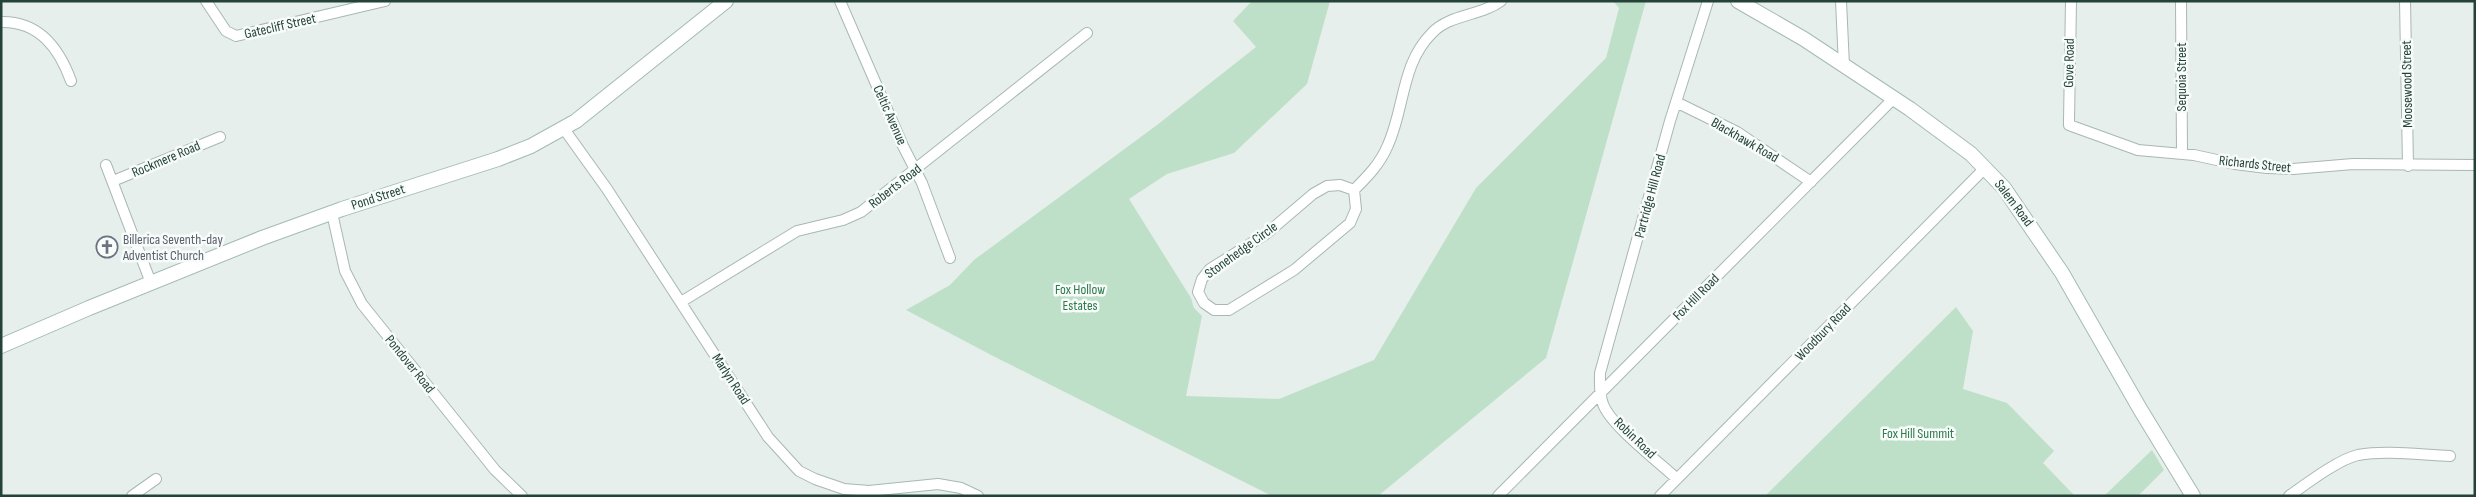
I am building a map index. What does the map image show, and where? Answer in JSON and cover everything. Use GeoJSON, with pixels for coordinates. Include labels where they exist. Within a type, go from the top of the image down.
{"type":"FeatureCollection","features":[{"type":"Feature","properties":{"kind":"street","name":"Gatecliff Street"},"geometry":{"type":"LineString","coordinates":[[206,1],[232,36],[385,1]]}},
{"type":"Feature","properties":{"kind":"street","name":"Pond Street"},"geometry":{"type":"LineString","coordinates":[[1,346],[152,283],[332,213],[498,159],[531,146],[564,129],[726,1]]}},
{"type":"Feature","properties":{"kind":"street","name":"Celtic Avenue"},"geometry":{"type":"LineString","coordinates":[[840,1],[903,146],[916,170],[950,258]]}},
{"type":"Feature","properties":{"kind":"street"},"geometry":{"type":"LineString","coordinates":[[1354,190],[1377,167],[1389,143],[1406,75],[1414,56],[1427,38],[1449,21],[1501,1]]}},
{"type":"Feature","properties":{"kind":"street","name":"Partridge Hill Road"},"geometry":{"type":"LineString","coordinates":[[1601,392],[1600,373],[1676,102],[1708,1]]}},
{"type":"Feature","properties":{"kind":"street","name":"Salem Road"},"geometry":{"type":"LineString","coordinates":[[1738,1],[1894,98],[1970,154],[2004,188],[2062,273],[2140,409],[2193,496]]}},
{"type":"Feature","properties":{"kind":"street"},"geometry":{"type":"LineString","coordinates":[[1841,1],[1844,66]]}},
{"type":"Feature","properties":{"kind":"street","name":"Gove Road"},"geometry":{"type":"LineString","coordinates":[[2069,125],[2071,1]]}},
{"type":"Feature","properties":{"kind":"street","name":"Sequoia Street"},"geometry":{"type":"LineString","coordinates":[[2180,1],[2182,153]]}},
{"type":"Feature","properties":{"kind":"street","name":"Moosewood Street"},"geometry":{"type":"LineString","coordinates":[[2405,1],[2408,166]]}},
{"type":"Feature","properties":{"kind":"street"},"geometry":{"type":"LineString","coordinates":[[1,22],[21,23],[34,29],[60,56],[71,81]]}},
{"type":"Feature","properties":{"kind":"street","name":"Roberts Road"},"geometry":{"type":"LineString","coordinates":[[681,302],[797,231],[843,220],[860,212],[916,170],[1087,33]]}},
{"type":"Feature","properties":{"kind":"street","name":"Fox Hill Road"},"geometry":{"type":"LineString","coordinates":[[1498,496],[1894,98]]}},
{"type":"Feature","properties":{"kind":"street","name":"Blackhawk Road"},"geometry":{"type":"LineString","coordinates":[[1676,102],[1737,132],[1811,182]]}},
{"type":"Feature","properties":{"kind":"street","name":"Richards Street"},"geometry":{"type":"LineString","coordinates":[[2069,125],[2138,150],[2182,153],[2267,168],[2353,164],[2408,166],[2475,165]]}},
{"type":"Feature","properties":{"kind":"street","name":"Marlyn Road"},"geometry":{"type":"LineString","coordinates":[[564,129],[681,302],[768,437],[782,455],[799,471],[844,489],[869,491],[938,484],[961,488],[978,496]]}},
{"type":"Feature","properties":{"kind":"street","name":"Rockmere Road"},"geometry":{"type":"LineString","coordinates":[[113,181],[220,137]]}},
{"type":"Feature","properties":{"kind":"street"},"geometry":{"type":"LineString","coordinates":[[106,165],[152,283]]}},
{"type":"Feature","properties":{"kind":"street","name":"Woodbury Road"},"geometry":{"type":"LineString","coordinates":[[1660,496],[1985,168]]}},
{"type":"Feature","properties":{"kind":"street","name":"Stonehedge Circle"},"geometry":{"type":"LineString","coordinates":[[1340,185],[1354,190],[1356,209],[1350,223],[1294,270],[1230,310],[1214,310],[1204,303],[1198,292],[1202,279],[1210,269],[1266,234],[1313,194],[1327,186],[1340,185]]}},
{"type":"Feature","properties":{"kind":"street","name":"Pondover Road"},"geometry":{"type":"LineString","coordinates":[[332,213],[346,271],[362,304],[495,470],[522,496]]}},
{"type":"Feature","properties":{"kind":"street","name":"Robin Road"},"geometry":{"type":"LineString","coordinates":[[1601,392],[1603,404],[1622,428],[1677,478]]}},
{"type":"Feature","properties":{"kind":"street"},"geometry":{"type":"LineString","coordinates":[[2289,496],[2311,480],[2357,456],[2384,454],[2450,456]]}},
{"type":"Feature","properties":{"kind":"street"},"geometry":{"type":"LineString","coordinates":[[132,496],[156,479]]}},
{"type":"Feature","properties":{"kind":"green space","name":"Fox Hollow Estates"},"geometry":{"type":"Polygon","coordinates":[[[1252,1],[1330,1],[1307,84],[1234,153],[1167,174],[1129,199],[1191,298],[1194,308],[1202,316],[1186,396],[1279,399],[1374,360],[1476,188],[1606,58],[1619,8],[1613,1],[1646,1],[1546,358],[1378,496],[1272,496],[993,356],[906,310],[950,285],[974,260],[1157,125],[1256,47],[1233,21],[1252,1]]]}},
{"type":"Feature","properties":{"kind":"green space","name":"Fox Hill Summit"},"geometry":{"type":"Polygon","coordinates":[[[1956,307],[1973,331],[1963,389],[2007,403],[2054,451],[2043,463],[2075,496],[1765,496],[1956,307]]]}},
{"type":"Feature","properties":{"kind":"green space"},"geometry":{"type":"Polygon","coordinates":[[[2152,450],[2164,470],[2138,496],[2104,496],[2152,450]]]}},
{"type":"Feature","properties":{"kind":"place","name":"Billerica Seventh-day Adventist Church"},"geometry":{"type":"Point","coordinates":[107,247]}}]}
